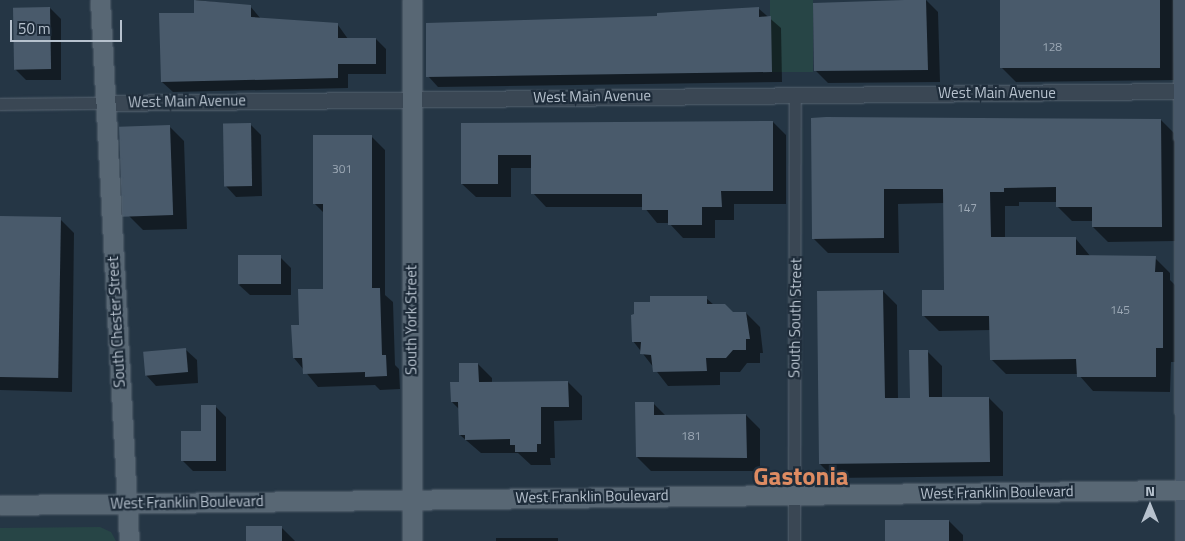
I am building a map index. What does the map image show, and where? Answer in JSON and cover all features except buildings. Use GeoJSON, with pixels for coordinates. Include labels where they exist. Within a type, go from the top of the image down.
{"type":"FeatureCollection","features":[{"type":"Feature","properties":{"kind":"main road","name":"South Chester Street"},"geometry":{"type":"LineString","coordinates":[[100,0],[103,102],[128,541]]}},
{"type":"Feature","properties":{"kind":"main road","name":"South York Street"},"geometry":{"type":"LineString","coordinates":[[412,0],[412,541]]}},
{"type":"Feature","properties":{"kind":"main road"},"geometry":{"type":"LineString","coordinates":[[1182,0],[1184,91],[1184,541]]}},
{"type":"Feature","properties":{"kind":"main road","name":"West Franklin Boulevard"},"geometry":{"type":"LineString","coordinates":[[0,505],[412,498],[1184,490]]}},
{"type":"Feature","properties":{"kind":"street","name":"West Main Avenue"},"geometry":{"type":"LineString","coordinates":[[0,104],[1184,91]]}},
{"type":"Feature","properties":{"kind":"street","name":"South South Street"},"geometry":{"type":"LineString","coordinates":[[794,94],[794,541]]}},
{"type":"Feature","properties":{"kind":"green space"},"geometry":{"type":"Polygon","coordinates":[[[770,0],[813,0],[813,72],[770,72],[770,0]]]}},
{"type":"Feature","properties":{"kind":"green space"},"geometry":{"type":"Polygon","coordinates":[[[100,527],[111,532],[116,541],[0,541],[0,528],[100,527]]]}},
{"type":"Feature","properties":{"kind":"district","name":"Gastonia"},"geometry":{"type":"Point","coordinates":[801,476]}}]}
